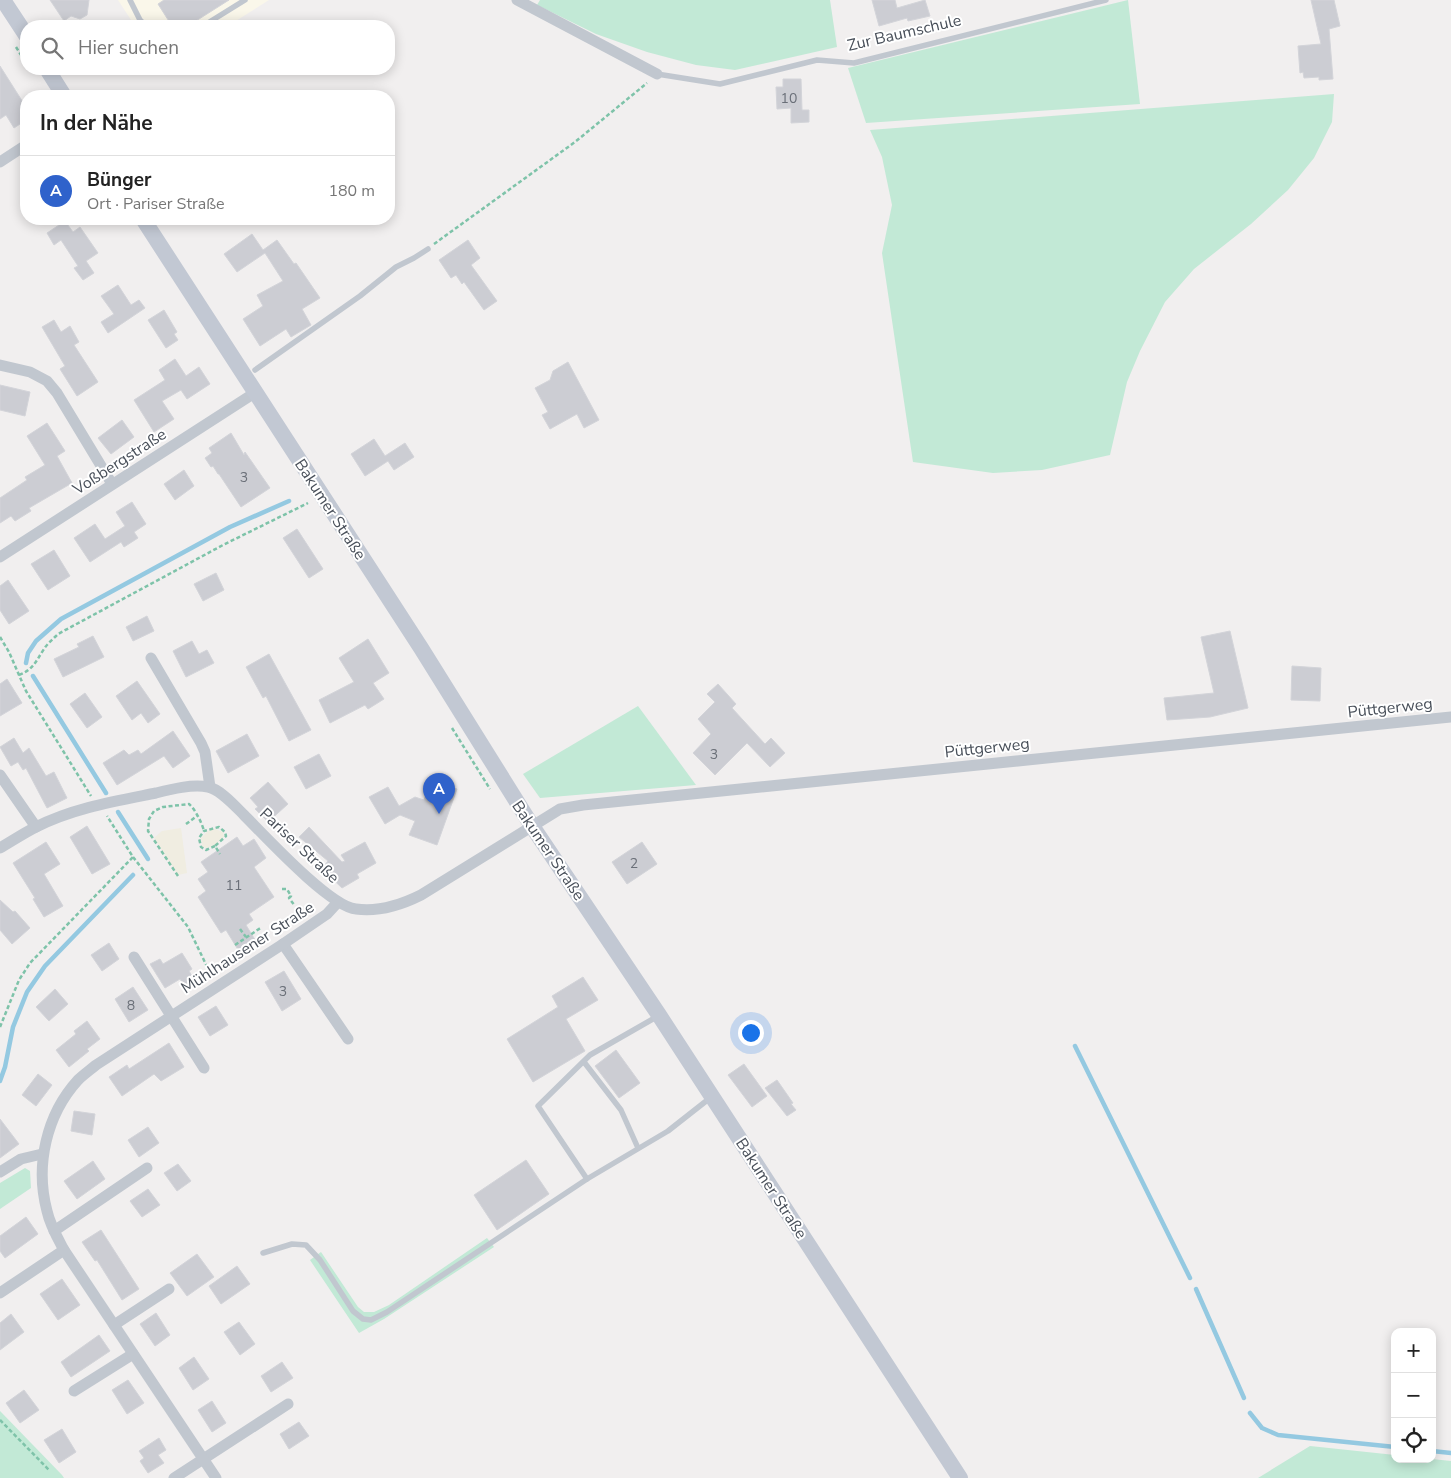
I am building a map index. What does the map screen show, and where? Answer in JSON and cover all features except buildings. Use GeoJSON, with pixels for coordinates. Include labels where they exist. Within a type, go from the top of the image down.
{"type":"FeatureCollection","features":[{"type":"Feature","properties":{"kind":"main road"},"geometry":{"type":"LineString","coordinates":[[3,0],[20,26]]}},
{"type":"Feature","properties":{"kind":"main road"},"geometry":{"type":"LineString","coordinates":[[51,75],[60,90]]}},
{"type":"Feature","properties":{"kind":"main road","name":"Bakumer Straße"},"geometry":{"type":"LineString","coordinates":[[147,225],[428,659],[532,826],[659,1015],[960,1478]]}},
{"type":"Feature","properties":{"kind":"street","name":"Zur Baumschule"},"geometry":{"type":"LineString","coordinates":[[517,0],[657,74]]}},
{"type":"Feature","properties":{"kind":"street"},"geometry":{"type":"LineString","coordinates":[[0,162],[20,149]]}},
{"type":"Feature","properties":{"kind":"street"},"geometry":{"type":"LineString","coordinates":[[0,365],[30,372],[47,380],[57,393],[112,484]]}},
{"type":"Feature","properties":{"kind":"street","name":"Voßbergstraße"},"geometry":{"type":"LineString","coordinates":[[0,557],[256,392]]}},
{"type":"Feature","properties":{"kind":"street"},"geometry":{"type":"LineString","coordinates":[[0,848],[36,827],[61,816],[100,804],[186,787],[210,787],[205,752],[201,743],[151,658]]}},
{"type":"Feature","properties":{"kind":"street","name":"Püttgerweg"},"geometry":{"type":"LineString","coordinates":[[532,826],[560,809],[583,805],[1451,717]]}},
{"type":"Feature","properties":{"kind":"street"},"geometry":{"type":"LineString","coordinates":[[0,775],[36,827]]}},
{"type":"Feature","properties":{"kind":"street","name":"Pariser Straße"},"geometry":{"type":"LineString","coordinates":[[210,787],[228,798],[275,847],[321,889],[338,902],[354,909],[379,909],[400,904],[421,895],[532,826]]}},
{"type":"Feature","properties":{"kind":"street","name":"Mühlhausener Straße"},"geometry":{"type":"LineString","coordinates":[[216,1478],[64,1250],[47,1212],[42,1186],[42,1154],[54,1118],[78,1080],[96,1065],[327,914],[338,902]]}},
{"type":"Feature","properties":{"kind":"street"},"geometry":{"type":"LineString","coordinates":[[283,944],[348,1039]]}},
{"type":"Feature","properties":{"kind":"street","name":"Mühlhausener Straße"},"geometry":{"type":"LineString","coordinates":[[134,957],[204,1068]]}},
{"type":"Feature","properties":{"kind":"street"},"geometry":{"type":"LineString","coordinates":[[0,1172],[22,1159],[42,1154]]}},
{"type":"Feature","properties":{"kind":"street"},"geometry":{"type":"LineString","coordinates":[[54,1231],[146,1168]]}},
{"type":"Feature","properties":{"kind":"street"},"geometry":{"type":"LineString","coordinates":[[0,1292],[64,1250]]}},
{"type":"Feature","properties":{"kind":"street"},"geometry":{"type":"LineString","coordinates":[[114,1325],[169,1289]]}},
{"type":"Feature","properties":{"kind":"street"},"geometry":{"type":"LineString","coordinates":[[74,1391],[133,1354]]}},
{"type":"Feature","properties":{"kind":"street"},"geometry":{"type":"LineString","coordinates":[[174,1478],[288,1404]]}},
{"type":"Feature","properties":{"kind":"lane"},"geometry":{"type":"LineString","coordinates":[[130,0],[140,20]]}},
{"type":"Feature","properties":{"kind":"lane"},"geometry":{"type":"LineString","coordinates":[[212,20],[245,0]]}},
{"type":"Feature","properties":{"kind":"lane","name":"Zur Baumschule"},"geometry":{"type":"LineString","coordinates":[[657,74],[720,84],[816,60],[854,63],[1106,0]]}},
{"type":"Feature","properties":{"kind":"lane"},"geometry":{"type":"LineString","coordinates":[[255,370],[360,296],[396,267],[428,249]]}},
{"type":"Feature","properties":{"kind":"lane"},"geometry":{"type":"LineString","coordinates":[[587,1178],[538,1106],[590,1055],[659,1015]]}},
{"type":"Feature","properties":{"kind":"lane"},"geometry":{"type":"LineString","coordinates":[[584,1062],[621,1110],[638,1148]]}},
{"type":"Feature","properties":{"kind":"lane"},"geometry":{"type":"LineString","coordinates":[[263,1253],[292,1244],[306,1245],[320,1260],[353,1311],[362,1319],[371,1320],[387,1312],[587,1178],[668,1131],[712,1096]]}},
{"type":"Feature","properties":{"kind":"path"},"geometry":{"type":"LineString","coordinates":[[428,249],[575,142],[657,74]]}},
{"type":"Feature","properties":{"kind":"path"},"geometry":{"type":"LineString","coordinates":[[19,675],[28,672],[44,648],[58,634],[223,545],[322,495]]}},
{"type":"Feature","properties":{"kind":"path"},"geometry":{"type":"LineString","coordinates":[[0,637],[9,652],[26,691],[91,795],[100,804],[134,857],[188,926],[210,975],[218,986]]}},
{"type":"Feature","properties":{"kind":"path"},"geometry":{"type":"LineString","coordinates":[[178,876],[148,831],[149,819],[154,811],[163,806],[189,804],[192,806],[204,831]]}},
{"type":"Feature","properties":{"kind":"path"},"geometry":{"type":"LineString","coordinates":[[186,824],[196,816]]}},
{"type":"Feature","properties":{"kind":"path"},"geometry":{"type":"LineString","coordinates":[[219,826],[226,836],[215,846],[206,850],[201,847],[199,838],[204,831],[219,826]]}},
{"type":"Feature","properties":{"kind":"path"},"geometry":{"type":"LineString","coordinates":[[215,846],[220,854]]}},
{"type":"Feature","properties":{"kind":"path"},"geometry":{"type":"LineString","coordinates":[[0,1027],[19,980],[30,963],[134,857]]}},
{"type":"Feature","properties":{"kind":"path"},"geometry":{"type":"LineString","coordinates":[[282,889],[287,889],[291,896],[289,898],[295,906]]}},
{"type":"Feature","properties":{"kind":"path"},"geometry":{"type":"LineString","coordinates":[[235,945],[262,927]]}},
{"type":"Feature","properties":{"kind":"path"},"geometry":{"type":"LineString","coordinates":[[240,929],[246,938]]}},
{"type":"Feature","properties":{"kind":"path"},"geometry":{"type":"LineString","coordinates":[[0,1420],[50,1471]]}},
{"type":"Feature","properties":{"kind":"shaded area"},"geometry":{"type":"Polygon","coordinates":[[[118,0],[269,0],[237,20],[131,20],[118,0]]]}},
{"type":"Feature","properties":{"kind":"green space"},"geometry":{"type":"Polygon","coordinates":[[[540,0],[830,0],[837,47],[735,70],[696,65],[647,52],[596,34],[537,5],[540,0]]]}},
{"type":"Feature","properties":{"kind":"green space"},"geometry":{"type":"Polygon","coordinates":[[[1128,0],[1140,104],[866,123],[848,68],[1128,0]]]}},
{"type":"Feature","properties":{"kind":"green space"},"geometry":{"type":"Polygon","coordinates":[[[1334,94],[1332,122],[1314,158],[1288,190],[1251,224],[1194,269],[1165,302],[1140,351],[1127,382],[1110,455],[1042,470],[993,473],[913,462],[882,253],[892,205],[882,157],[870,130],[1334,94]]]}},
{"type":"Feature","properties":{"kind":"green space"},"geometry":{"type":"Polygon","coordinates":[[[638,706],[696,785],[540,798],[523,774],[638,706]]]}},
{"type":"Feature","properties":{"kind":"green space"},"geometry":{"type":"Polygon","coordinates":[[[25,1168],[30,1171],[31,1188],[0,1209],[0,1183],[25,1168]]]}},
{"type":"Feature","properties":{"kind":"green space"},"geometry":{"type":"Polygon","coordinates":[[[487,1238],[494,1247],[384,1319],[359,1333],[310,1260],[321,1252],[358,1307],[364,1312],[374,1312],[389,1305],[487,1238]]]}},
{"type":"Feature","properties":{"kind":"green space"},"geometry":{"type":"Polygon","coordinates":[[[0,1411],[62,1475],[64,1478],[0,1478],[0,1411]]]}},
{"type":"Feature","properties":{"kind":"green space"},"geometry":{"type":"Polygon","coordinates":[[[1310,1446],[1391,1455],[1391,1463],[1436,1463],[1436,1459],[1451,1461],[1451,1478],[1258,1478],[1310,1446]]]}},
{"type":"Feature","properties":{"kind":"sand"},"geometry":{"type":"Polygon","coordinates":[[[181,828],[187,873],[178,875],[154,838],[162,831],[181,828]]]}},
{"type":"Feature","properties":{"kind":"sand"},"geometry":{"type":"Polygon","coordinates":[[[215,829],[223,832],[224,837],[214,846],[206,848],[202,846],[201,838],[208,831],[215,829]]]}},
{"type":"Feature","properties":{"kind":"waterway"},"geometry":{"type":"LineString","coordinates":[[26,663],[28,653],[36,641],[61,619],[230,527],[289,501]]}},
{"type":"Feature","properties":{"kind":"waterway"},"geometry":{"type":"LineString","coordinates":[[33,676],[106,793]]}},
{"type":"Feature","properties":{"kind":"waterway"},"geometry":{"type":"LineString","coordinates":[[118,812],[148,859]]}},
{"type":"Feature","properties":{"kind":"waterway"},"geometry":{"type":"LineString","coordinates":[[0,1081],[5,1067],[13,1027],[27,992],[45,966],[133,875]]}},
{"type":"Feature","properties":{"kind":"waterway"},"geometry":{"type":"LineString","coordinates":[[1075,1046],[1190,1278]]}},
{"type":"Feature","properties":{"kind":"waterway"},"geometry":{"type":"LineString","coordinates":[[1196,1289],[1244,1398]]}},
{"type":"Feature","properties":{"kind":"waterway"},"geometry":{"type":"LineString","coordinates":[[1250,1413],[1262,1428],[1278,1435],[1391,1447]]}},
{"type":"Feature","properties":{"kind":"waterway"},"geometry":{"type":"LineString","coordinates":[[1436,1451],[1451,1453]]}},
{"type":"Feature","properties":{"kind":"place","name":"Bünger"},"geometry":{"type":"Point","coordinates":[439,814]}}]}
